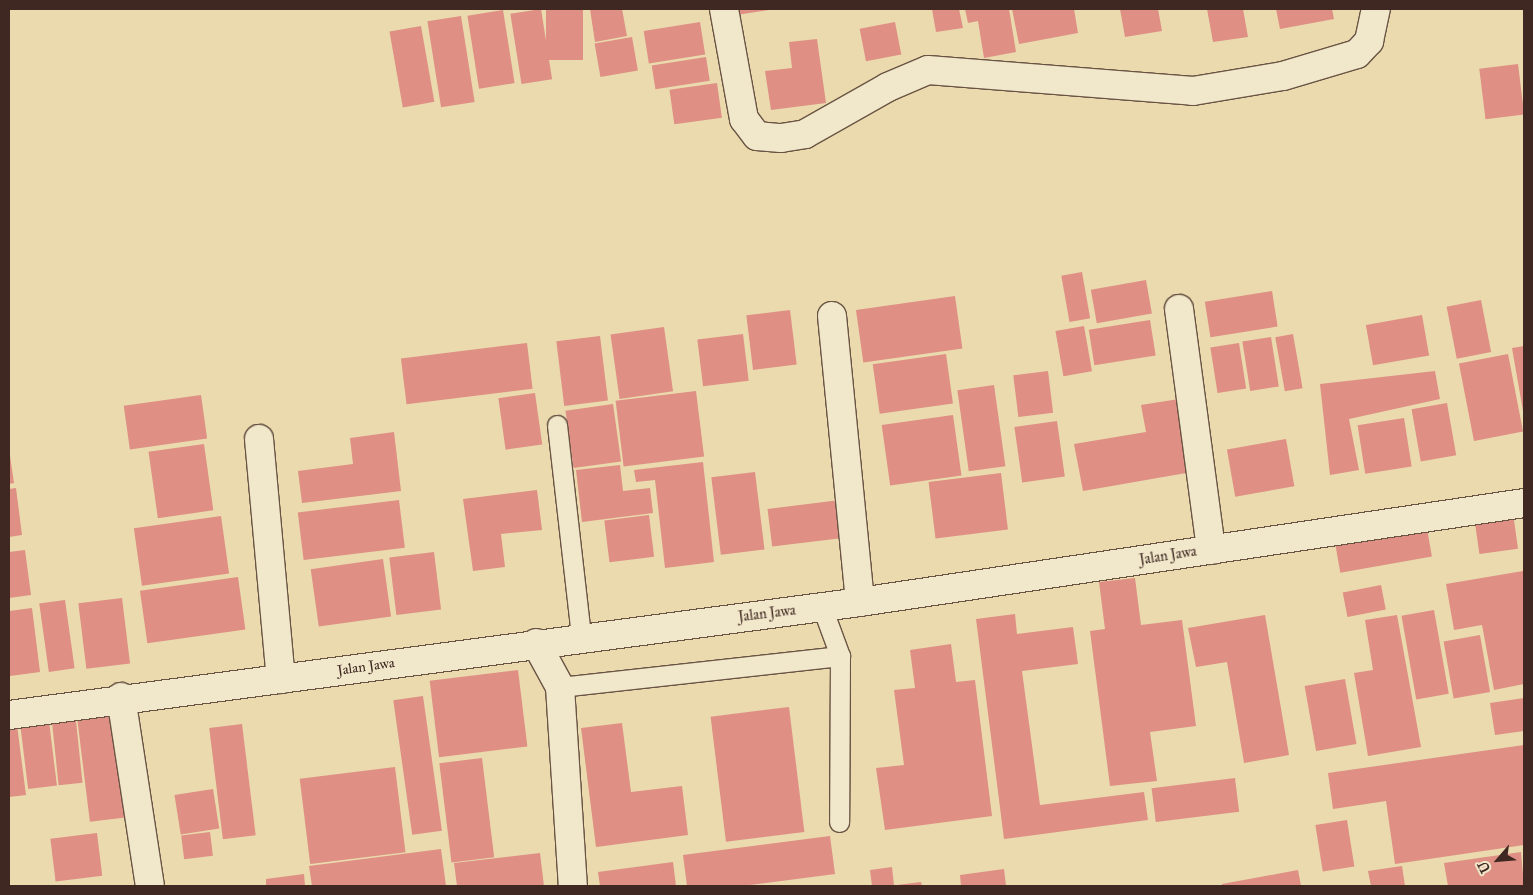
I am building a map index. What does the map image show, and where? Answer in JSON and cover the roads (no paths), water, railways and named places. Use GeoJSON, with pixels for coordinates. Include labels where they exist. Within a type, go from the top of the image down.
{"type":"FeatureCollection","features":[{"type":"Feature","properties":{"kind":"street"},"geometry":{"type":"LineString","coordinates":[[724,9],[744,119],[757,136],[782,138],[806,134],[888,87],[928,70],[1193,91],[1283,76],[1357,54],[1369,41],[1376,9]]}},
{"type":"Feature","properties":{"kind":"street"},"geometry":{"type":"LineString","coordinates":[[1179,309],[1210,550]]}},
{"type":"Feature","properties":{"kind":"street"},"geometry":{"type":"LineString","coordinates":[[832,316],[860,602]]}},
{"type":"Feature","properties":{"kind":"street"},"geometry":{"type":"LineString","coordinates":[[259,439],[280,680]]}},
{"type":"Feature","properties":{"kind":"street","name":"Jalan Jawa"},"geometry":{"type":"LineString","coordinates":[[9,715],[121,697],[280,680],[536,643],[860,602],[1524,503]]}},
{"type":"Feature","properties":{"kind":"street"},"geometry":{"type":"LineString","coordinates":[[536,643],[560,687],[574,886]]}},
{"type":"Feature","properties":{"kind":"street"},"geometry":{"type":"LineString","coordinates":[[121,697],[150,886]]}},
{"type":"Feature","properties":{"kind":"lane"},"geometry":{"type":"LineString","coordinates":[[557,425],[581,638]]}},
{"type":"Feature","properties":{"kind":"lane"},"geometry":{"type":"LineString","coordinates":[[822,607],[840,656],[839,822]]}},
{"type":"Feature","properties":{"kind":"lane"},"geometry":{"type":"LineString","coordinates":[[560,687],[840,656]]}}]}
